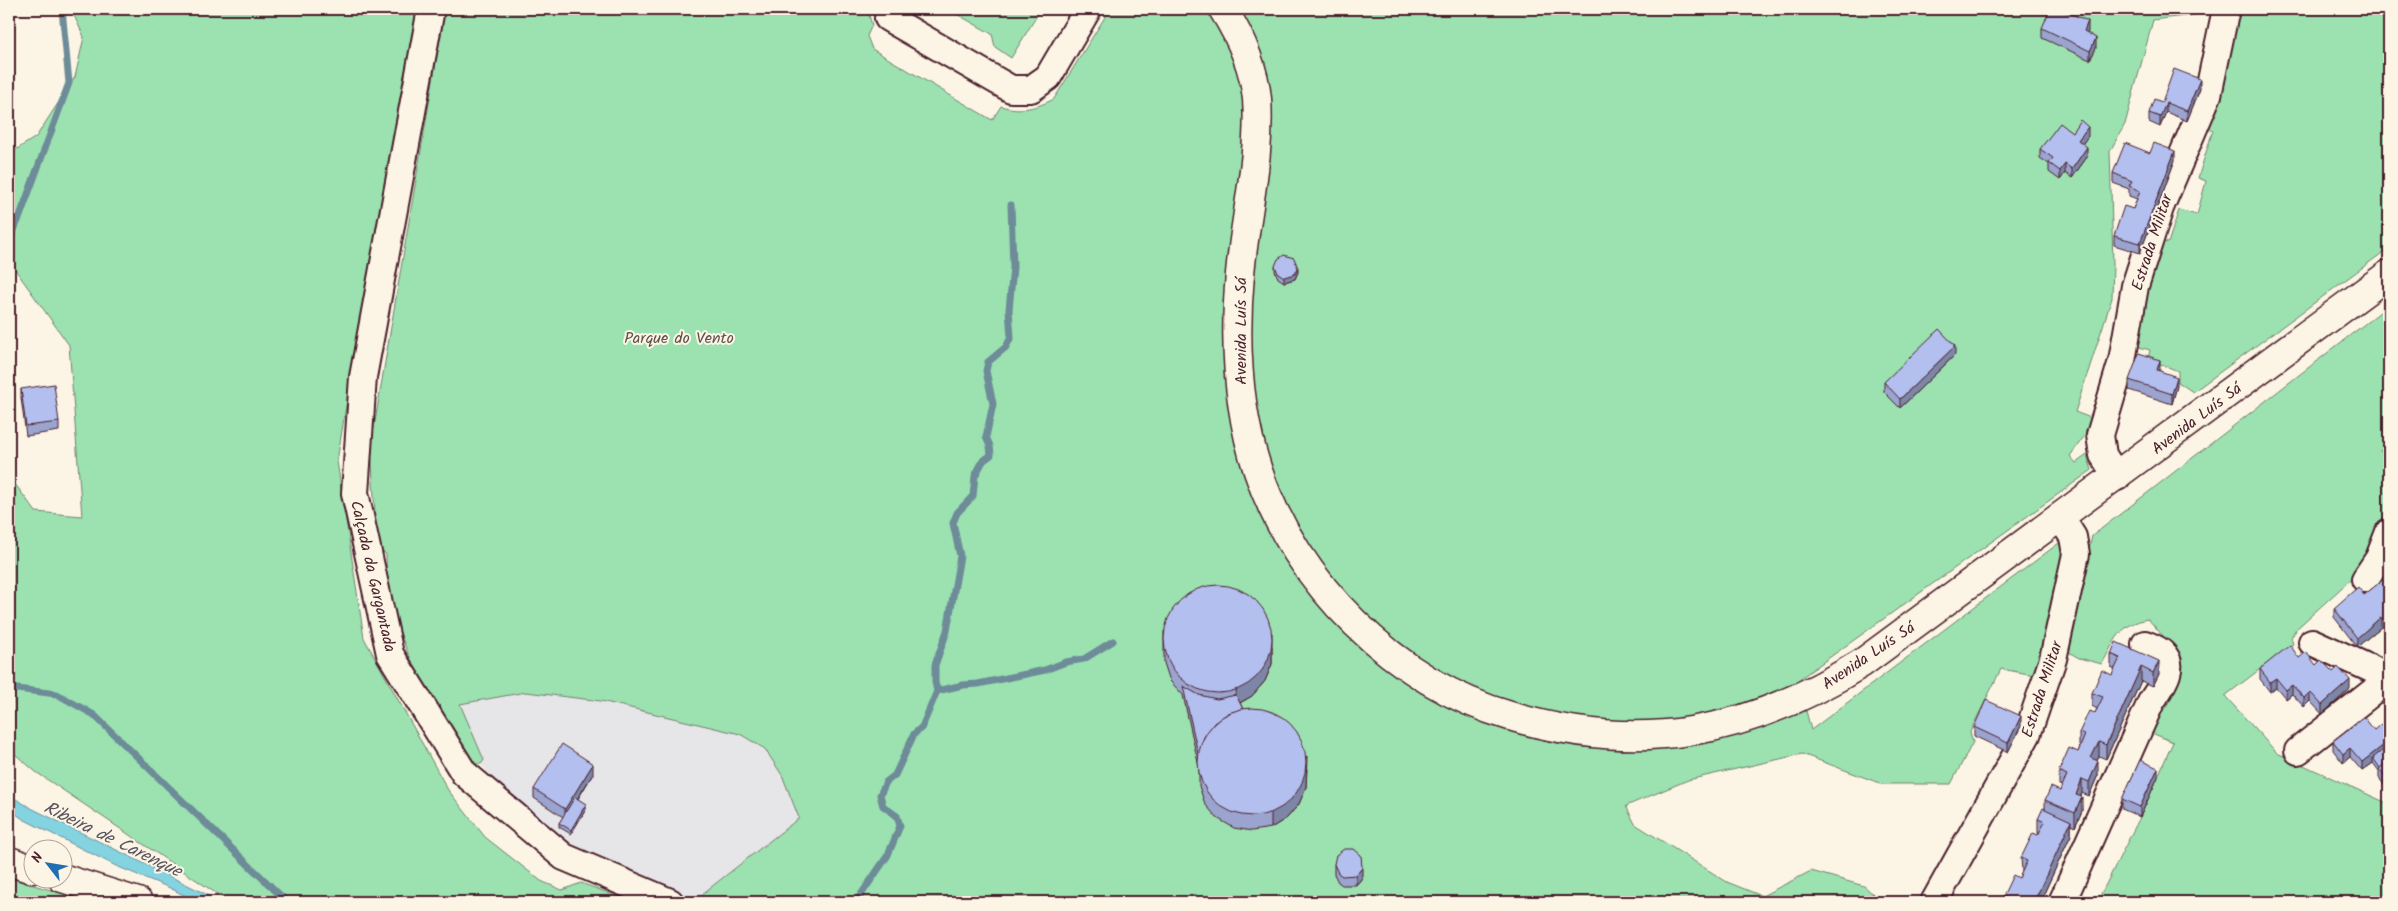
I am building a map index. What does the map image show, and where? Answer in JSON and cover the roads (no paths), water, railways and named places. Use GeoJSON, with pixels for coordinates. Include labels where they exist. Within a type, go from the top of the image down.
{"type":"FeatureCollection","features":[{"type":"Feature","properties":{"kind":"street","name":"Calçada da Gargantada"},"geometry":{"type":"LineString","coordinates":[[431,9],[398,176],[363,377],[355,493],[390,654],[464,774],[564,857],[670,902]]}},
{"type":"Feature","properties":{"kind":"street"},"geometry":{"type":"LineString","coordinates":[[888,18],[1011,89],[1031,89],[1048,77],[1088,9]]}},
{"type":"Feature","properties":{"kind":"street","name":"Avenida Luís Sá"},"geometry":{"type":"LineString","coordinates":[[1224,9],[1239,35],[1250,65],[1257,99],[1255,146],[1240,274],[1237,339],[1239,385],[1249,437],[1259,472],[1275,511],[1313,575],[1351,619],[1387,652],[1426,678],[1496,712],[1547,728],[1616,736],[1656,735],[1723,725],[1791,702],[1830,683],[1862,663],[2061,518],[2389,274]]}},
{"type":"Feature","properties":{"kind":"street","name":"Estrada Militar"},"geometry":{"type":"LineString","coordinates":[[2117,477],[2101,449],[2101,428],[2122,361],[2135,286],[2160,208],[2208,95],[2226,9]]}},
{"type":"Feature","properties":{"kind":"street","name":"Estrada Militar"},"geometry":{"type":"LineString","coordinates":[[1934,902],[2028,735],[2053,659],[2076,554],[2074,536],[2061,518]]}},
{"type":"Feature","properties":{"kind":"street"},"geometry":{"type":"LineString","coordinates":[[2365,579],[2379,558],[2389,532]]}},
{"type":"Feature","properties":{"kind":"street"},"geometry":{"type":"LineString","coordinates":[[2298,751],[2389,678],[2312,642]]}},
{"type":"Feature","properties":{"kind":"street"},"geometry":{"type":"LineString","coordinates":[[2062,902],[2151,702],[2168,674],[2169,663],[2163,653],[2145,644]]}},
{"type":"Feature","properties":{"kind":"street"},"geometry":{"type":"LineString","coordinates":[[9,861],[22,866]]}},
{"type":"Feature","properties":{"kind":"street"},"geometry":{"type":"LineString","coordinates":[[72,881],[138,902]]}},
{"type":"Feature","properties":{"kind":"water"},"geometry":{"type":"Polygon","coordinates":[[[9,795],[31,808],[204,893],[217,902],[197,902],[170,888],[116,866],[72,844],[72,838],[61,838],[23,819],[9,809],[9,795]]]}},
{"type":"Feature","properties":{"kind":"waterway"},"geometry":{"type":"LineString","coordinates":[[9,241],[69,83],[62,9]]}},
{"type":"Feature","properties":{"kind":"waterway"},"geometry":{"type":"LineString","coordinates":[[856,902],[888,855],[900,826],[897,816],[883,806],[880,795],[886,782],[895,775],[914,734],[922,727],[937,691],[935,665],[947,631],[960,556],[953,523],[957,513],[973,496],[975,476],[983,461],[991,455],[986,437],[993,404],[986,371],[988,362],[1006,347],[1011,337],[1009,310],[1013,267],[1011,205]]}},
{"type":"Feature","properties":{"kind":"waterway"},"geometry":{"type":"LineString","coordinates":[[937,691],[1045,670],[1066,662],[1084,659],[1113,641]]}},
{"type":"Feature","properties":{"kind":"waterway"},"geometry":{"type":"LineString","coordinates":[[9,688],[57,694],[94,715],[287,902]]}},
{"type":"Feature","properties":{"kind":"park label","name":"Parque do Vento"},"geometry":{"type":"Point","coordinates":[679,337]}},
{"type":"Feature","properties":{"kind":"water label","name":"Ribeira de Carenque"},"geometry":{"type":"Point","coordinates":[113,839]}}]}
